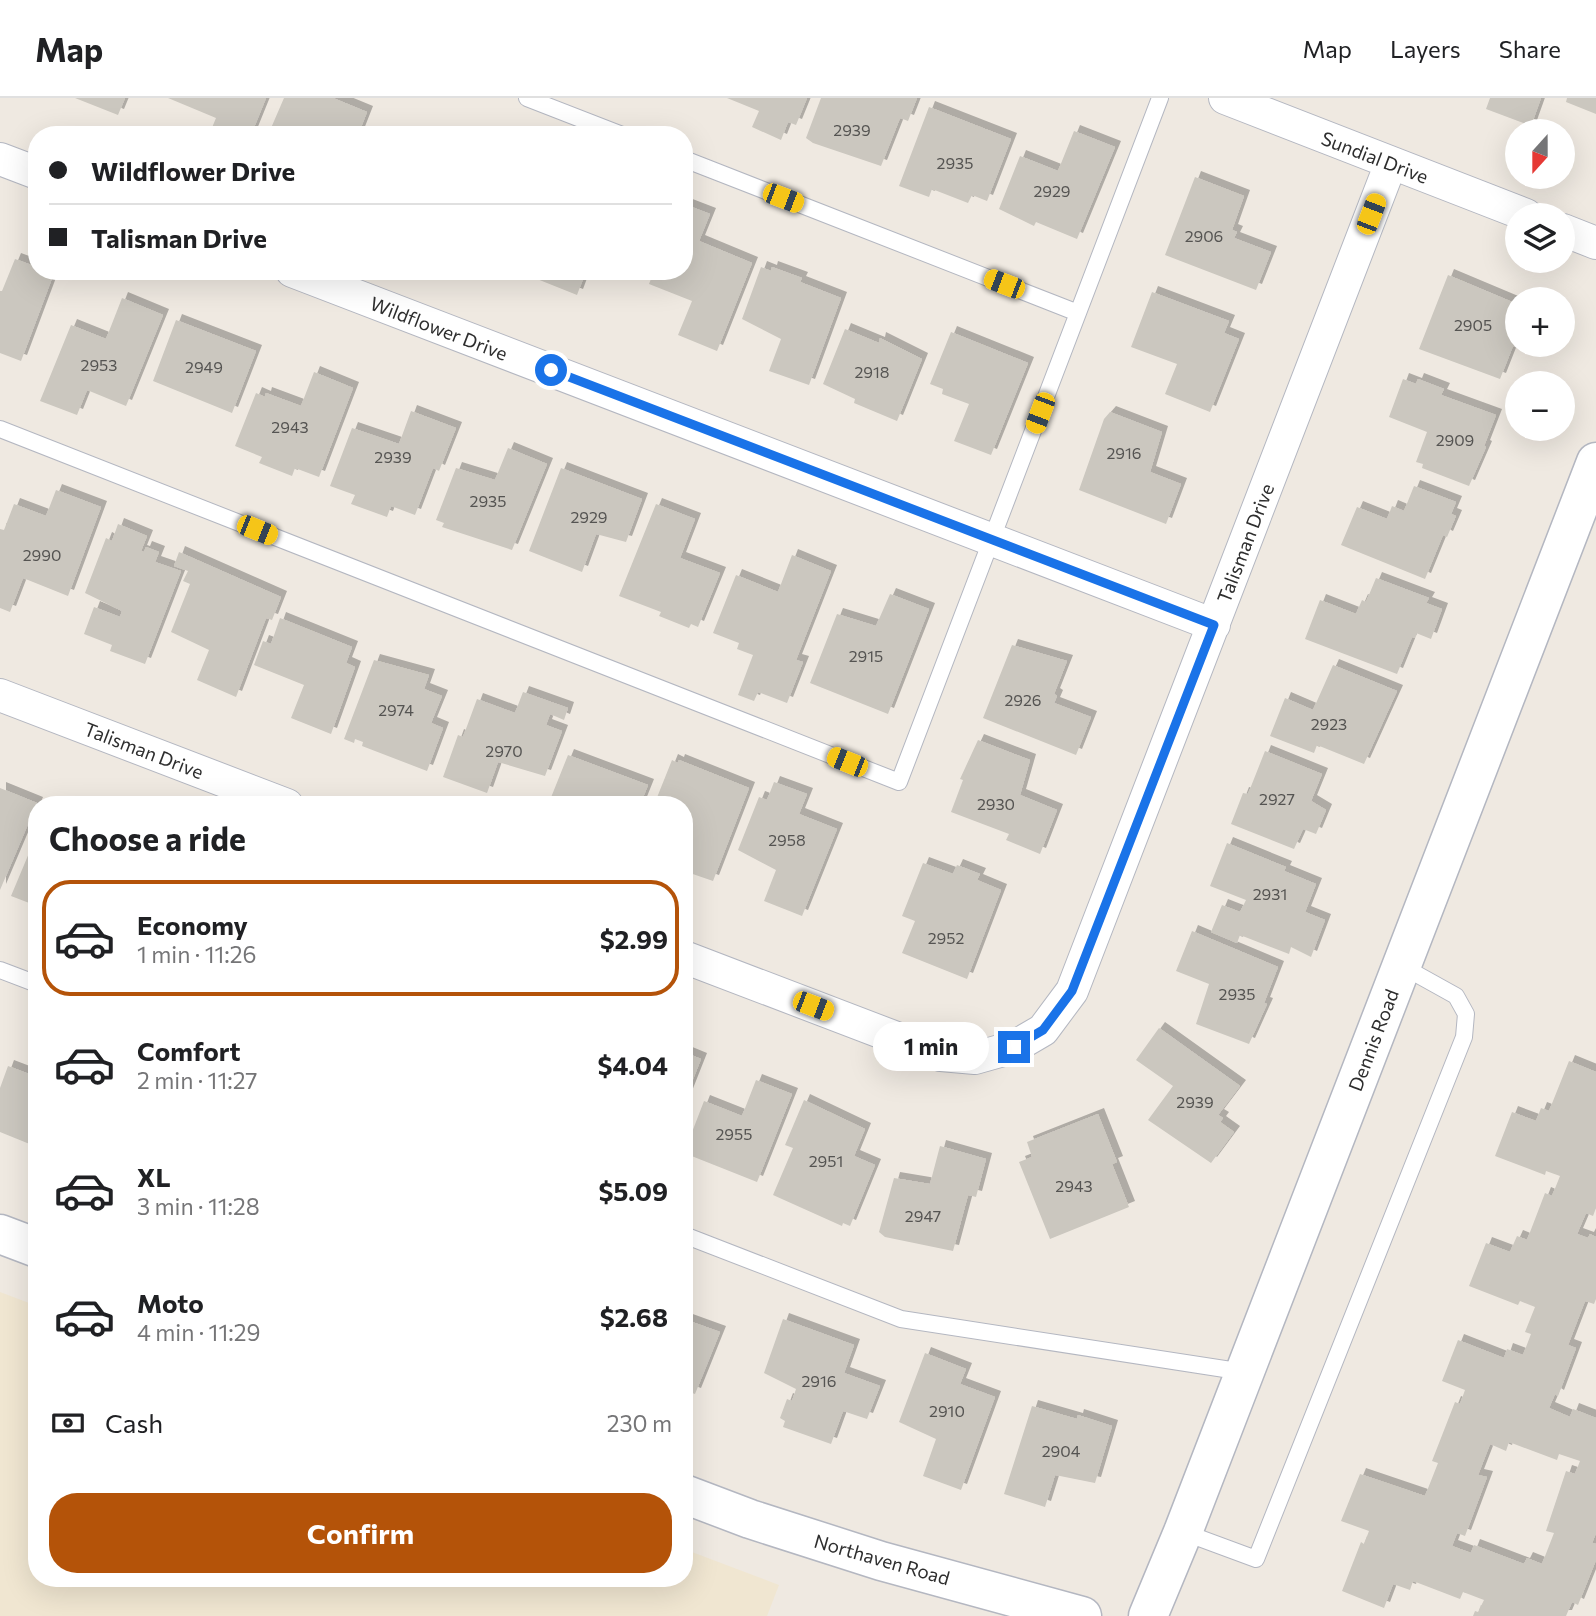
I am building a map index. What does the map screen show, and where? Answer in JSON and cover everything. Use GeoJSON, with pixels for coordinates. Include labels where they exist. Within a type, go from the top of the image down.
{"type":"FeatureCollection","features":[{"type":"Feature","properties":{"kind":"street","name":"Sundial Drive"},"geometry":{"type":"LineString","coordinates":[[1225,98],[1505,207]]}},
{"type":"Feature","properties":{"kind":"street"},"geometry":{"type":"LineString","coordinates":[[0,159],[28,170]]}},
{"type":"Feature","properties":{"kind":"street","name":"Talisman Drive"},"geometry":{"type":"LineString","coordinates":[[693,960],[941,1055],[975,1058],[1014,1047],[1043,1030],[1072,991],[1391,163]]}},
{"type":"Feature","properties":{"kind":"street"},"geometry":{"type":"LineString","coordinates":[[1575,235],[1596,243]]}},
{"type":"Feature","properties":{"kind":"street","name":"Wildflower Drive"},"geometry":{"type":"LineString","coordinates":[[316,280],[1214,625]]}},
{"type":"Feature","properties":{"kind":"street","name":"Dennis Road"},"geometry":{"type":"LineString","coordinates":[[1148,1616],[1183,1532],[1596,462]]}},
{"type":"Feature","properties":{"kind":"street","name":"Talisman Drive"},"geometry":{"type":"LineString","coordinates":[[0,695],[264,796]]}},
{"type":"Feature","properties":{"kind":"street"},"geometry":{"type":"LineString","coordinates":[[0,1234],[28,1245]]}},
{"type":"Feature","properties":{"kind":"street","name":"Northaven Road"},"geometry":{"type":"LineString","coordinates":[[693,1497],[750,1519],[881,1561],[1082,1616]]}},
{"type":"Feature","properties":{"kind":"lane"},"geometry":{"type":"LineString","coordinates":[[527,98],[599,126]]}},
{"type":"Feature","properties":{"kind":"lane"},"geometry":{"type":"LineString","coordinates":[[0,429],[899,782],[1160,98]]}},
{"type":"Feature","properties":{"kind":"lane"},"geometry":{"type":"LineString","coordinates":[[693,163],[1078,313]]}},
{"type":"Feature","properties":{"kind":"lane"},"geometry":{"type":"LineString","coordinates":[[1183,1532],[1256,1559],[1464,1037],[1466,1014],[1456,996],[1402,966]]}},
{"type":"Feature","properties":{"kind":"lane"},"geometry":{"type":"LineString","coordinates":[[0,970],[28,981]]}},
{"type":"Feature","properties":{"kind":"lane"},"geometry":{"type":"LineString","coordinates":[[693,1238],[901,1319],[1244,1372]]}},
{"type":"Feature","properties":{"kind":"shaded area"},"geometry":{"type":"Polygon","coordinates":[[[0,1292],[28,1303],[28,1587],[693,1587],[693,1552],[779,1585],[767,1616],[0,1616],[0,1292]]]}},
{"type":"Feature","properties":{"kind":"building"},"geometry":{"type":"Polygon","coordinates":[[[75,98],[125,98],[118,115],[75,98]]]}},
{"type":"Feature","properties":{"kind":"building"},"geometry":{"type":"Polygon","coordinates":[[[168,98],[266,98],[255,126],[213,126],[216,118],[168,98]]]}},
{"type":"Feature","properties":{"kind":"building"},"geometry":{"type":"Polygon","coordinates":[[[284,98],[333,98],[367,112],[362,126],[272,126],[284,98]]]}},
{"type":"Feature","properties":{"kind":"building"},"geometry":{"type":"Polygon","coordinates":[[[727,98],[807,98],[796,125],[788,122],[781,140],[752,127],[759,111],[727,98]]]}},
{"type":"Feature","properties":{"kind":"building"},"geometry":{"type":"Polygon","coordinates":[[[821,98],[917,98],[908,121],[900,118],[881,166],[813,143],[806,138],[821,98]]]}},
{"type":"Feature","properties":{"kind":"building"},"geometry":{"type":"Polygon","coordinates":[[[1490,98],[1541,98],[1534,119],[1512,119],[1486,109],[1490,98]]]}},
{"type":"Feature","properties":{"kind":"building"},"geometry":{"type":"Polygon","coordinates":[[[1567,98],[1596,98],[1596,114],[1566,102],[1567,98]]]}},
{"type":"Feature","properties":{"kind":"building"},"geometry":{"type":"Polygon","coordinates":[[[929,107],[1011,139],[987,201],[972,195],[968,203],[932,189],[929,197],[899,186],[929,107]]]}},
{"type":"Feature","properties":{"kind":"building"},"geometry":{"type":"Polygon","coordinates":[[[1074,131],[1115,147],[1077,239],[1036,222],[1034,226],[999,209],[1020,156],[1058,171],[1074,131]]]}},
{"type":"Feature","properties":{"kind":"building"},"geometry":{"type":"Polygon","coordinates":[[[1195,177],[1244,196],[1232,230],[1237,232],[1234,238],[1271,252],[1256,290],[1165,255],[1195,177]]]}},
{"type":"Feature","properties":{"kind":"building"},"geometry":{"type":"Polygon","coordinates":[[[693,207],[710,214],[699,241],[752,263],[717,351],[678,335],[692,301],[649,284],[651,280],[693,280],[693,207]]]}},
{"type":"Feature","properties":{"kind":"building"},"geometry":{"type":"Polygon","coordinates":[[[15,259],[28,264],[28,280],[51,280],[21,361],[0,353],[2,291],[15,259]]]}},
{"type":"Feature","properties":{"kind":"building"},"geometry":{"type":"Polygon","coordinates":[[[761,267],[771,271],[772,267],[802,278],[800,282],[841,298],[809,385],[769,371],[781,339],[742,319],[761,267]]]}},
{"type":"Feature","properties":{"kind":"building"},"geometry":{"type":"Polygon","coordinates":[[[1448,275],[1505,299],[1505,357],[1509,357],[1500,379],[1419,349],[1448,275]]]}},
{"type":"Feature","properties":{"kind":"building"},"geometry":{"type":"Polygon","coordinates":[[[540,280],[583,280],[577,295],[540,280]]]}},
{"type":"Feature","properties":{"kind":"building"},"geometry":{"type":"Polygon","coordinates":[[[1152,292],[1229,321],[1224,333],[1239,339],[1210,412],[1165,394],[1177,364],[1131,347],[1152,292]]]}},
{"type":"Feature","properties":{"kind":"building"},"geometry":{"type":"Polygon","coordinates":[[[122,298],[163,315],[126,406],[87,390],[77,415],[40,401],[71,325],[106,339],[122,298]]]}},
{"type":"Feature","properties":{"kind":"building"},"geometry":{"type":"Polygon","coordinates":[[[176,320],[256,351],[232,413],[153,381],[176,320]]]}},
{"type":"Feature","properties":{"kind":"building"},"geometry":{"type":"Polygon","coordinates":[[[845,329],[879,343],[880,338],[922,359],[897,421],[854,403],[855,399],[823,384],[845,329]]]}},
{"type":"Feature","properties":{"kind":"building"},"geometry":{"type":"Polygon","coordinates":[[[951,332],[1028,363],[991,455],[954,441],[969,404],[942,394],[943,389],[930,384],[951,332]]]}},
{"type":"Feature","properties":{"kind":"building"},"geometry":{"type":"Polygon","coordinates":[[[314,372],[353,388],[319,477],[295,468],[292,476],[259,463],[262,457],[235,446],[256,393],[265,397],[266,393],[301,406],[314,372]]]}},
{"type":"Feature","properties":{"kind":"building"},"geometry":{"type":"Polygon","coordinates":[[[1403,379],[1416,384],[1418,379],[1444,389],[1441,395],[1496,415],[1469,486],[1422,468],[1423,464],[1416,462],[1427,432],[1389,417],[1403,379]]]}},
{"type":"Feature","properties":{"kind":"building"},"geometry":{"type":"Polygon","coordinates":[[[411,411],[456,428],[439,471],[433,468],[415,515],[391,506],[387,517],[351,504],[355,495],[330,486],[352,428],[399,444],[411,411]]]}},
{"type":"Feature","properties":{"kind":"building"},"geometry":{"type":"Polygon","coordinates":[[[1110,412],[1162,432],[1150,472],[1181,484],[1166,524],[1079,490],[1104,419],[1110,412]]]}},
{"type":"Feature","properties":{"kind":"building"},"geometry":{"type":"Polygon","coordinates":[[[508,448],[547,464],[512,550],[442,527],[444,523],[436,520],[456,468],[495,480],[508,448]]]}},
{"type":"Feature","properties":{"kind":"building"},"geometry":{"type":"Polygon","coordinates":[[[561,468],[642,499],[626,542],[596,534],[582,572],[529,551],[561,468]]]}},
{"type":"Feature","properties":{"kind":"building"},"geometry":{"type":"Polygon","coordinates":[[[1414,486],[1456,502],[1451,514],[1456,516],[1447,537],[1443,535],[1425,579],[1341,545],[1357,507],[1387,519],[1392,506],[1404,511],[1414,486]]]}},
{"type":"Feature","properties":{"kind":"building"},"geometry":{"type":"Polygon","coordinates":[[[56,490],[101,507],[68,596],[23,578],[10,612],[0,608],[0,529],[4,530],[14,504],[46,516],[56,490]]]}},
{"type":"Feature","properties":{"kind":"building"},"geometry":{"type":"Polygon","coordinates":[[[656,504],[695,519],[680,558],[720,573],[698,627],[691,624],[689,628],[659,616],[661,612],[619,596],[656,504]]]}},
{"type":"Feature","properties":{"kind":"building"},"geometry":{"type":"Polygon","coordinates":[[[118,524],[147,536],[141,551],[144,552],[146,547],[159,552],[155,562],[181,571],[145,664],[110,651],[112,645],[84,634],[94,607],[120,617],[122,611],[85,593],[106,538],[112,541],[118,524]]]}},
{"type":"Feature","properties":{"kind":"building"},"geometry":{"type":"Polygon","coordinates":[[[179,552],[281,597],[272,620],[266,618],[236,697],[197,680],[209,650],[171,632],[190,584],[183,581],[188,571],[174,566],[179,552]]]}},
{"type":"Feature","properties":{"kind":"building"},"geometry":{"type":"Polygon","coordinates":[[[792,555],[831,571],[796,660],[803,662],[787,703],[758,692],[754,701],[738,695],[753,655],[737,649],[739,643],[713,633],[736,575],[778,592],[792,555]]]}},
{"type":"Feature","properties":{"kind":"building"},"geometry":{"type":"Polygon","coordinates":[[[1376,578],[1429,598],[1426,603],[1442,609],[1431,639],[1416,633],[1415,638],[1412,637],[1397,674],[1305,639],[1320,600],[1356,614],[1362,600],[1366,602],[1376,578]]]}},
{"type":"Feature","properties":{"kind":"building"},"geometry":{"type":"Polygon","coordinates":[[[890,594],[929,609],[888,714],[810,683],[837,614],[876,626],[890,594]]]}},
{"type":"Feature","properties":{"kind":"building"},"geometry":{"type":"Polygon","coordinates":[[[280,618],[352,647],[346,663],[355,667],[331,734],[291,718],[304,685],[254,665],[263,641],[271,644],[280,618]]]}},
{"type":"Feature","properties":{"kind":"building"},"geometry":{"type":"Polygon","coordinates":[[[1012,645],[1067,661],[1054,694],[1057,696],[1054,703],[1091,717],[1076,755],[983,718],[1012,645]]]}},
{"type":"Feature","properties":{"kind":"building"},"geometry":{"type":"Polygon","coordinates":[[[374,660],[429,675],[424,689],[442,696],[431,723],[443,728],[427,771],[362,746],[363,742],[355,739],[354,743],[344,739],[374,660]]]}},
{"type":"Feature","properties":{"kind":"building"},"geometry":{"type":"Polygon","coordinates":[[[1333,665],[1397,691],[1364,764],[1317,745],[1314,753],[1270,736],[1285,698],[1313,710],[1333,665]]]}},
{"type":"Feature","properties":{"kind":"building"},"geometry":{"type":"Polygon","coordinates":[[[523,692],[568,708],[564,720],[550,714],[546,725],[562,731],[545,776],[498,762],[487,793],[443,777],[458,735],[463,737],[477,699],[515,713],[523,692]]]}},
{"type":"Feature","properties":{"kind":"building"},"geometry":{"type":"Polygon","coordinates":[[[978,740],[1030,760],[1020,795],[1057,810],[1040,854],[1006,840],[1009,834],[951,812],[963,780],[960,779],[978,740]]]}},
{"type":"Feature","properties":{"kind":"building"},"geometry":{"type":"Polygon","coordinates":[[[1265,751],[1322,774],[1311,801],[1326,810],[1316,834],[1303,829],[1294,849],[1231,824],[1243,793],[1248,794],[1265,751]]]}},
{"type":"Feature","properties":{"kind":"building"},"geometry":{"type":"Polygon","coordinates":[[[568,755],[648,785],[644,796],[552,796],[568,755]]]}},
{"type":"Feature","properties":{"kind":"building"},"geometry":{"type":"Polygon","coordinates":[[[672,760],[678,763],[679,760],[749,788],[713,881],[693,874],[693,796],[658,796],[672,760]]]}},
{"type":"Feature","properties":{"kind":"building"},"geometry":{"type":"Polygon","coordinates":[[[774,782],[807,794],[799,814],[837,829],[802,916],[764,901],[776,870],[738,850],[759,797],[767,800],[774,782]]]}},
{"type":"Feature","properties":{"kind":"building"},"geometry":{"type":"Polygon","coordinates":[[[0,788],[28,799],[28,824],[0,890],[0,788]]]}},
{"type":"Feature","properties":{"kind":"building"},"geometry":{"type":"Polygon","coordinates":[[[1227,843],[1286,867],[1284,871],[1316,884],[1305,912],[1325,920],[1311,957],[1291,947],[1289,954],[1240,935],[1237,943],[1211,932],[1222,905],[1240,912],[1246,900],[1210,886],[1227,843]]]}},
{"type":"Feature","properties":{"kind":"building"},"geometry":{"type":"Polygon","coordinates":[[[28,855],[28,903],[11,896],[28,855]]]}},
{"type":"Feature","properties":{"kind":"building"},"geometry":{"type":"Polygon","coordinates":[[[923,863],[953,874],[957,865],[980,874],[977,880],[1001,890],[967,979],[902,953],[915,921],[902,916],[923,863]]]}},
{"type":"Feature","properties":{"kind":"building"},"geometry":{"type":"Polygon","coordinates":[[[1192,931],[1278,967],[1264,1003],[1267,1004],[1249,1044],[1196,1024],[1209,984],[1176,971],[1192,931]]]}},
{"type":"Feature","properties":{"kind":"building"},"geometry":{"type":"Polygon","coordinates":[[[1159,1028],[1240,1086],[1218,1115],[1223,1118],[1220,1122],[1234,1132],[1211,1163],[1148,1120],[1173,1086],[1136,1060],[1159,1028]]]}},
{"type":"Feature","properties":{"kind":"building"},"geometry":{"type":"Polygon","coordinates":[[[693,1056],[701,1059],[693,1079],[693,1056]]]}},
{"type":"Feature","properties":{"kind":"building"},"geometry":{"type":"Polygon","coordinates":[[[1569,1061],[1596,1072],[1596,1208],[1593,1216],[1586,1213],[1577,1234],[1588,1238],[1590,1234],[1596,1237],[1596,1299],[1594,1304],[1585,1301],[1568,1345],[1576,1348],[1558,1396],[1555,1394],[1549,1408],[1570,1417],[1573,1409],[1596,1418],[1596,1533],[1592,1543],[1596,1544],[1596,1560],[1578,1605],[1572,1602],[1566,1616],[1473,1616],[1484,1600],[1463,1592],[1460,1599],[1413,1581],[1410,1590],[1393,1584],[1384,1608],[1342,1591],[1361,1542],[1364,1544],[1369,1531],[1341,1521],[1360,1474],[1425,1496],[1438,1463],[1432,1461],[1455,1402],[1460,1404],[1465,1390],[1442,1381],[1458,1340],[1504,1358],[1507,1349],[1523,1355],[1531,1334],[1525,1332],[1535,1307],[1520,1301],[1518,1305],[1469,1286],[1486,1243],[1510,1252],[1517,1236],[1527,1240],[1545,1193],[1552,1196],[1560,1176],[1546,1171],[1545,1175],[1495,1156],[1512,1112],[1536,1121],[1541,1108],[1549,1111],[1569,1061]],[[1509,1442],[1506,1451],[1490,1444],[1478,1475],[1487,1477],[1465,1536],[1457,1533],[1452,1546],[1471,1553],[1474,1545],[1524,1564],[1527,1558],[1542,1564],[1554,1533],[1546,1531],[1566,1471],[1575,1474],[1580,1461],[1559,1454],[1557,1460],[1509,1442]]]}},
{"type":"Feature","properties":{"kind":"building"},"geometry":{"type":"Polygon","coordinates":[[[8,1066],[28,1074],[28,1143],[0,1132],[0,1088],[8,1066]]]}},
{"type":"Feature","properties":{"kind":"building"},"geometry":{"type":"Polygon","coordinates":[[[756,1080],[792,1094],[757,1182],[693,1157],[693,1130],[704,1101],[742,1116],[756,1080]]]}},
{"type":"Feature","properties":{"kind":"building"},"geometry":{"type":"Polygon","coordinates":[[[804,1100],[865,1129],[854,1156],[875,1165],[850,1226],[843,1223],[842,1226],[773,1195],[793,1148],[785,1145],[804,1100]]]}},
{"type":"Feature","properties":{"kind":"building"},"geometry":{"type":"Polygon","coordinates":[[[1098,1114],[1117,1162],[1112,1164],[1129,1207],[1050,1239],[1019,1162],[1032,1157],[1027,1142],[1098,1114]]]}},
{"type":"Feature","properties":{"kind":"building"},"geometry":{"type":"Polygon","coordinates":[[[940,1146],[986,1159],[976,1197],[968,1195],[953,1251],[885,1237],[879,1232],[894,1178],[930,1184],[940,1146]]]}},
{"type":"Feature","properties":{"kind":"building"},"geometry":{"type":"Polygon","coordinates":[[[783,1319],[854,1345],[844,1373],[880,1386],[867,1419],[843,1411],[831,1444],[783,1427],[785,1421],[780,1418],[787,1399],[792,1401],[796,1389],[764,1373],[783,1319]]]}},
{"type":"Feature","properties":{"kind":"building"},"geometry":{"type":"Polygon","coordinates":[[[693,1322],[720,1332],[695,1394],[693,1393],[693,1322]]]}},
{"type":"Feature","properties":{"kind":"building"},"geometry":{"type":"Polygon","coordinates":[[[925,1353],[966,1369],[960,1384],[995,1397],[961,1490],[923,1476],[936,1439],[899,1422],[925,1353]]]}},
{"type":"Feature","properties":{"kind":"building"},"geometry":{"type":"Polygon","coordinates":[[[1032,1406],[1077,1419],[1078,1415],[1112,1426],[1095,1483],[1055,1475],[1045,1507],[1004,1494],[1032,1406]]]}},
{"type":"Feature","properties":{"kind":"route"},"geometry":{"type":"LineString","coordinates":[[551,370],[1214,625],[1072,991],[1043,1030],[1014,1047]]}}]}
